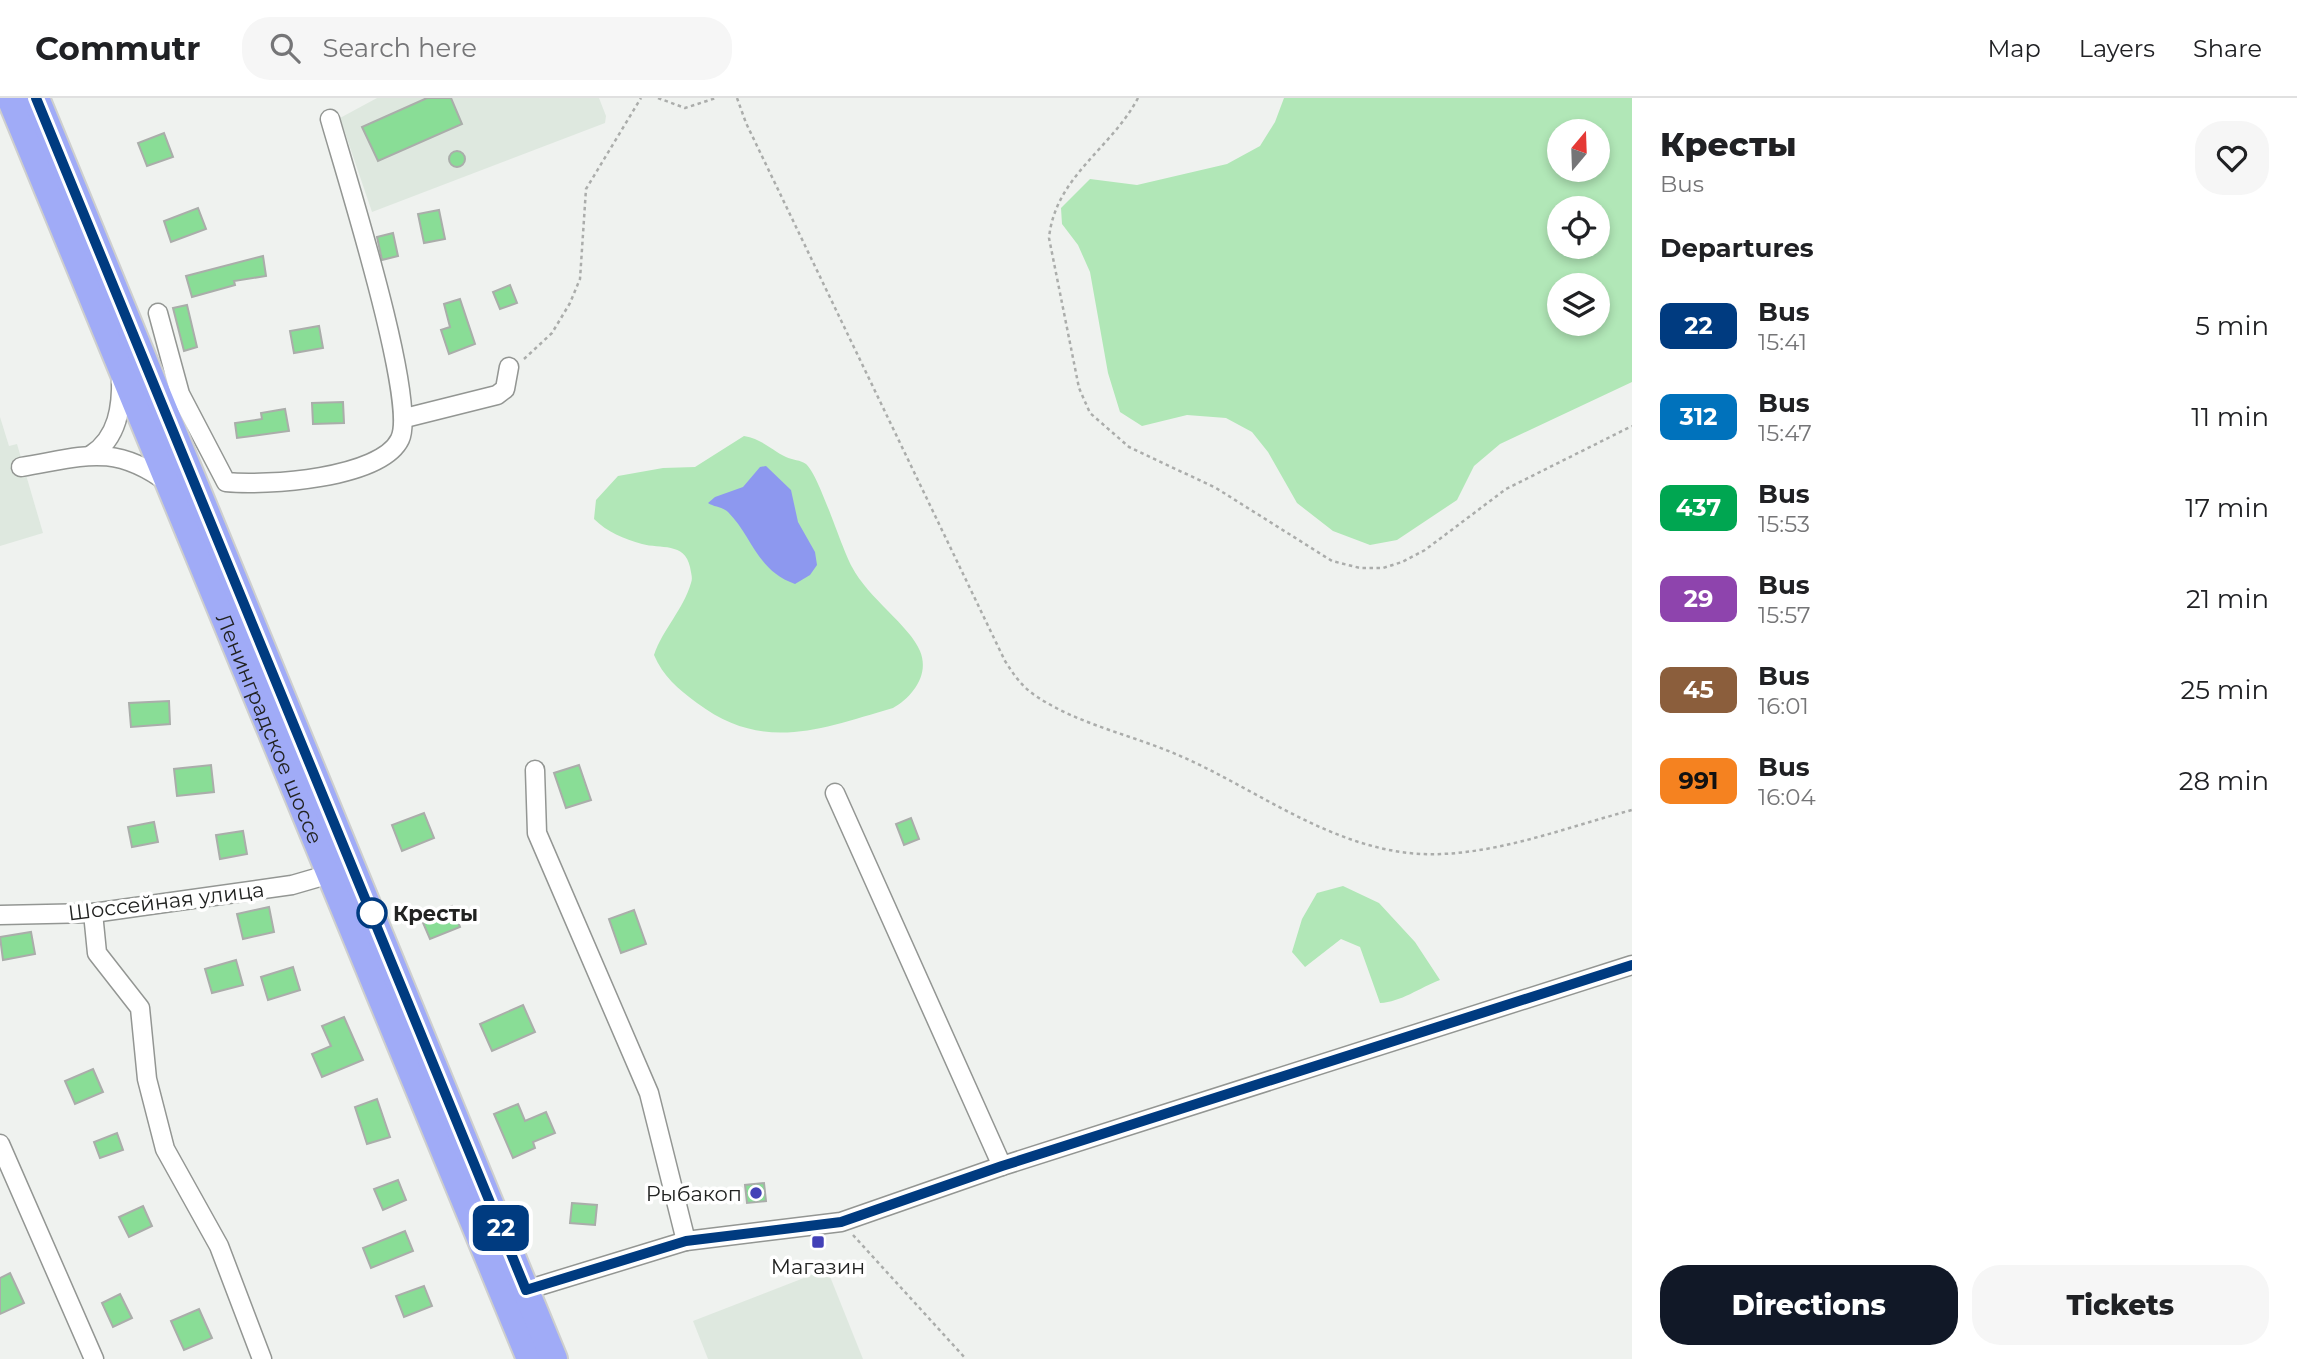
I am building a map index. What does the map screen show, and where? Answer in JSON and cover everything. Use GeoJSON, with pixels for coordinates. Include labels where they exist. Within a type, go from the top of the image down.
{"type":"FeatureCollection","features":[{"type":"Feature","properties":{"kind":"highway","name":"Ленинградское шоссе"},"geometry":{"type":"LineString","coordinates":[[10,98],[530,1359]]}},
{"type":"Feature","properties":{"kind":"highway","name":"Ленинградское шоссе"},"geometry":{"type":"LineString","coordinates":[[36,98],[170,397],[554,1359]]}},
{"type":"Feature","properties":{"kind":"street"},"geometry":{"type":"LineString","coordinates":[[158,313],[170,397],[226,482],[264,485],[339,472],[375,462],[391,452],[400,440],[405,418],[400,374],[330,119]]}},
{"type":"Feature","properties":{"kind":"street"},"geometry":{"type":"LineString","coordinates":[[91,455],[106,443],[117,419],[120,366]]}},
{"type":"Feature","properties":{"kind":"street"},"geometry":{"type":"LineString","coordinates":[[405,418],[497,395],[505,388],[509,368]]}},
{"type":"Feature","properties":{"kind":"street"},"geometry":{"type":"LineString","coordinates":[[22,467],[106,454],[125,458],[168,483]]}},
{"type":"Feature","properties":{"kind":"street"},"geometry":{"type":"LineString","coordinates":[[535,770],[537,833],[649,1093],[686,1241]]}},
{"type":"Feature","properties":{"kind":"street"},"geometry":{"type":"LineString","coordinates":[[835,793],[1002,1166]]}},
{"type":"Feature","properties":{"kind":"street","name":"Шоссейная улица"},"geometry":{"type":"LineString","coordinates":[[0,915],[93,913],[292,885],[330,874]]}},
{"type":"Feature","properties":{"kind":"street"},"geometry":{"type":"LineString","coordinates":[[93,913],[97,953],[140,1008],[148,1079],[165,1149],[219,1246],[262,1359]]}},
{"type":"Feature","properties":{"kind":"street"},"geometry":{"type":"LineString","coordinates":[[526,1290],[686,1241],[841,1222],[1002,1166],[1632,965]]}},
{"type":"Feature","properties":{"kind":"street"},"geometry":{"type":"LineString","coordinates":[[0,1144],[94,1359]]}},
{"type":"Feature","properties":{"kind":"path"},"geometry":{"type":"LineString","coordinates":[[509,368],[527,358],[552,332],[570,303],[580,279],[586,189],[640,98]]}},
{"type":"Feature","properties":{"kind":"path"},"geometry":{"type":"LineString","coordinates":[[657,98],[685,108],[716,98]]}},
{"type":"Feature","properties":{"kind":"path"},"geometry":{"type":"LineString","coordinates":[[737,98],[746,123],[1005,661],[1016,678],[1034,695],[1069,713],[1195,762],[1330,832],[1385,850],[1460,853],[1632,810]]}},
{"type":"Feature","properties":{"kind":"path"},"geometry":{"type":"LineString","coordinates":[[1138,98],[1114,135],[1068,184],[1051,216],[1049,238],[1079,388],[1090,412],[1129,447],[1216,488],[1332,561],[1360,568],[1383,568],[1425,550],[1506,489],[1532,473],[1632,426]]}},
{"type":"Feature","properties":{"kind":"path"},"geometry":{"type":"LineString","coordinates":[[841,1222],[966,1359]]}},
{"type":"Feature","properties":{"kind":"shaded area"},"geometry":{"type":"Polygon","coordinates":[[[377,98],[599,98],[606,116],[605,123],[372,212],[340,118],[377,98]]]}},
{"type":"Feature","properties":{"kind":"shaded area"},"geometry":{"type":"Polygon","coordinates":[[[0,417],[9,446],[17,444],[43,533],[0,546],[0,417]]]}},
{"type":"Feature","properties":{"kind":"shaded area"},"geometry":{"type":"Polygon","coordinates":[[[827,1269],[863,1359],[708,1359],[693,1321],[827,1269]]]}},
{"type":"Feature","properties":{"kind":"green space"},"geometry":{"type":"Polygon","coordinates":[[[1284,98],[1632,98],[1632,382],[1500,444],[1474,466],[1457,500],[1397,540],[1370,545],[1333,531],[1297,503],[1268,452],[1252,432],[1226,418],[1187,415],[1142,426],[1120,412],[1108,373],[1090,272],[1078,245],[1062,224],[1061,208],[1090,179],[1137,185],[1227,164],[1260,146],[1275,122],[1284,98]]]}},
{"type":"Feature","properties":{"kind":"green space"},"geometry":{"type":"Polygon","coordinates":[[[744,436],[806,464],[817,482],[852,567],[868,590],[915,641],[922,660],[921,677],[907,698],[893,708],[817,729],[769,732],[746,728],[697,703],[672,682],[658,663],[654,655],[692,581],[687,559],[677,550],[635,542],[604,528],[594,519],[596,500],[618,476],[663,468],[695,467],[744,436]]]}},
{"type":"Feature","properties":{"kind":"green space"},"geometry":{"type":"Polygon","coordinates":[[[1343,886],[1379,903],[1415,942],[1440,980],[1403,997],[1380,1003],[1360,947],[1341,939],[1305,967],[1292,952],[1302,919],[1317,893],[1343,886]]]}},
{"type":"Feature","properties":{"kind":"water"},"geometry":{"type":"Polygon","coordinates":[[[766,466],[791,490],[798,522],[815,552],[817,565],[810,575],[795,584],[782,578],[763,562],[728,512],[708,503],[715,497],[743,487],[760,467],[766,466]]]}},
{"type":"Feature","properties":{"kind":"building"},"geometry":{"type":"Polygon","coordinates":[[[427,98],[451,98],[462,124],[378,161],[362,127],[427,98]]]}},
{"type":"Feature","properties":{"kind":"building"},"geometry":{"type":"Polygon","coordinates":[[[164,133],[173,157],[147,166],[138,143],[164,133]]]}},
{"type":"Feature","properties":{"kind":"building"},"geometry":{"type":"Polygon","coordinates":[[[457,151],[465,159],[457,167],[449,159],[457,151]]]}},
{"type":"Feature","properties":{"kind":"building"},"geometry":{"type":"Polygon","coordinates":[[[198,208],[206,229],[171,242],[164,221],[198,208]]]}},
{"type":"Feature","properties":{"kind":"building"},"geometry":{"type":"Polygon","coordinates":[[[439,210],[445,239],[424,243],[418,214],[439,210]]]}},
{"type":"Feature","properties":{"kind":"building"},"geometry":{"type":"Polygon","coordinates":[[[393,233],[398,256],[382,260],[377,237],[393,233]]]}},
{"type":"Feature","properties":{"kind":"building"},"geometry":{"type":"Polygon","coordinates":[[[263,256],[266,276],[234,281],[235,285],[192,297],[186,276],[263,256]]]}},
{"type":"Feature","properties":{"kind":"building"},"geometry":{"type":"Polygon","coordinates":[[[510,285],[517,303],[500,309],[493,292],[510,285]]]}},
{"type":"Feature","properties":{"kind":"building"},"geometry":{"type":"Polygon","coordinates":[[[460,299],[475,344],[449,354],[441,330],[450,327],[444,304],[460,299]]]}},
{"type":"Feature","properties":{"kind":"building"},"geometry":{"type":"Polygon","coordinates":[[[187,305],[197,347],[184,351],[173,308],[187,305]]]}},
{"type":"Feature","properties":{"kind":"building"},"geometry":{"type":"Polygon","coordinates":[[[319,326],[323,348],[294,353],[290,331],[319,326]]]}},
{"type":"Feature","properties":{"kind":"building"},"geometry":{"type":"Polygon","coordinates":[[[343,402],[344,423],[313,424],[312,403],[343,402]]]}},
{"type":"Feature","properties":{"kind":"building"},"geometry":{"type":"Polygon","coordinates":[[[285,409],[289,431],[237,438],[235,423],[262,419],[261,413],[285,409]]]}},
{"type":"Feature","properties":{"kind":"building"},"geometry":{"type":"Polygon","coordinates":[[[169,701],[170,724],[131,727],[129,703],[169,701]]]}},
{"type":"Feature","properties":{"kind":"building"},"geometry":{"type":"Polygon","coordinates":[[[211,765],[214,792],[177,796],[174,769],[211,765]]]}},
{"type":"Feature","properties":{"kind":"building"},"geometry":{"type":"Polygon","coordinates":[[[579,765],[591,800],[566,808],[554,773],[579,765]]]}},
{"type":"Feature","properties":{"kind":"building"},"geometry":{"type":"Polygon","coordinates":[[[424,813],[434,838],[402,851],[392,825],[424,813]]]}},
{"type":"Feature","properties":{"kind":"building"},"geometry":{"type":"Polygon","coordinates":[[[911,818],[919,839],[904,845],[896,824],[911,818]]]}},
{"type":"Feature","properties":{"kind":"building"},"geometry":{"type":"Polygon","coordinates":[[[154,822],[158,842],[132,847],[128,827],[154,822]]]}},
{"type":"Feature","properties":{"kind":"building"},"geometry":{"type":"Polygon","coordinates":[[[243,831],[247,854],[220,859],[216,835],[243,831]]]}},
{"type":"Feature","properties":{"kind":"building"},"geometry":{"type":"Polygon","coordinates":[[[452,906],[460,927],[430,939],[421,918],[452,906]]]}},
{"type":"Feature","properties":{"kind":"building"},"geometry":{"type":"Polygon","coordinates":[[[269,907],[274,932],[243,939],[237,914],[269,907]]]}},
{"type":"Feature","properties":{"kind":"building"},"geometry":{"type":"Polygon","coordinates":[[[634,910],[646,944],[621,953],[609,919],[634,910]]]}},
{"type":"Feature","properties":{"kind":"building"},"geometry":{"type":"Polygon","coordinates":[[[31,932],[35,954],[3,960],[0,937],[31,932]]]}},
{"type":"Feature","properties":{"kind":"building"},"geometry":{"type":"Polygon","coordinates":[[[236,960],[243,985],[212,993],[205,969],[236,960]]]}},
{"type":"Feature","properties":{"kind":"building"},"geometry":{"type":"Polygon","coordinates":[[[293,967],[300,990],[268,1000],[261,977],[293,967]]]}},
{"type":"Feature","properties":{"kind":"building"},"geometry":{"type":"Polygon","coordinates":[[[523,1005],[535,1032],[492,1051],[480,1024],[523,1005]]]}},
{"type":"Feature","properties":{"kind":"building"},"geometry":{"type":"Polygon","coordinates":[[[344,1017],[363,1060],[322,1077],[312,1054],[331,1046],[322,1026],[344,1017]]]}},
{"type":"Feature","properties":{"kind":"building"},"geometry":{"type":"Polygon","coordinates":[[[93,1069],[103,1092],[75,1104],[65,1081],[93,1069]]]}},
{"type":"Feature","properties":{"kind":"building"},"geometry":{"type":"Polygon","coordinates":[[[377,1099],[390,1137],[367,1144],[355,1107],[377,1099]]]}},
{"type":"Feature","properties":{"kind":"building"},"geometry":{"type":"Polygon","coordinates":[[[518,1104],[525,1121],[546,1112],[555,1133],[533,1142],[535,1148],[513,1158],[494,1114],[518,1104]]]}},
{"type":"Feature","properties":{"kind":"building"},"geometry":{"type":"Polygon","coordinates":[[[117,1133],[123,1150],[100,1158],[94,1142],[117,1133]]]}},
{"type":"Feature","properties":{"kind":"building"},"geometry":{"type":"Polygon","coordinates":[[[398,1180],[406,1200],[383,1210],[374,1189],[398,1180]]]}},
{"type":"Feature","properties":{"kind":"building","name":"Рыбакоп"},"geometry":{"type":"Polygon","coordinates":[[[764,1183],[766,1201],[747,1203],[745,1185],[764,1183]]]}},
{"type":"Feature","properties":{"kind":"building"},"geometry":{"type":"Polygon","coordinates":[[[572,1203],[597,1205],[595,1225],[570,1223],[572,1203]]]}},
{"type":"Feature","properties":{"kind":"building"},"geometry":{"type":"Polygon","coordinates":[[[143,1206],[152,1226],[129,1237],[119,1217],[143,1206]]]}},
{"type":"Feature","properties":{"kind":"building"},"geometry":{"type":"Polygon","coordinates":[[[405,1231],[413,1251],[371,1268],[363,1248],[405,1231]]]}},
{"type":"Feature","properties":{"kind":"building"},"geometry":{"type":"Polygon","coordinates":[[[10,1273],[24,1303],[0,1314],[0,1278],[10,1273]]]}},
{"type":"Feature","properties":{"kind":"building"},"geometry":{"type":"Polygon","coordinates":[[[424,1286],[432,1306],[404,1317],[396,1296],[424,1286]]]}},
{"type":"Feature","properties":{"kind":"building"},"geometry":{"type":"Polygon","coordinates":[[[120,1294],[132,1318],[113,1327],[102,1303],[120,1294]]]}},
{"type":"Feature","properties":{"kind":"building"},"geometry":{"type":"Polygon","coordinates":[[[199,1309],[212,1338],[184,1350],[171,1321],[199,1309]]]}},
{"type":"Feature","properties":{"kind":"bus line","name":"22"},"geometry":{"type":"LineString","coordinates":[[36,98],[526,1290],[686,1241],[841,1222],[1002,1166],[1632,965]]}},
{"type":"Feature","properties":{"kind":"place","name":"Кресты"},"geometry":{"type":"Point","coordinates":[372,913]}},
{"type":"Feature","properties":{"kind":"place","name":"Рыбакоп"},"geometry":{"type":"Point","coordinates":[756,1193]}},
{"type":"Feature","properties":{"kind":"place","name":"Магазин"},"geometry":{"type":"Point","coordinates":[818,1242]}}]}
